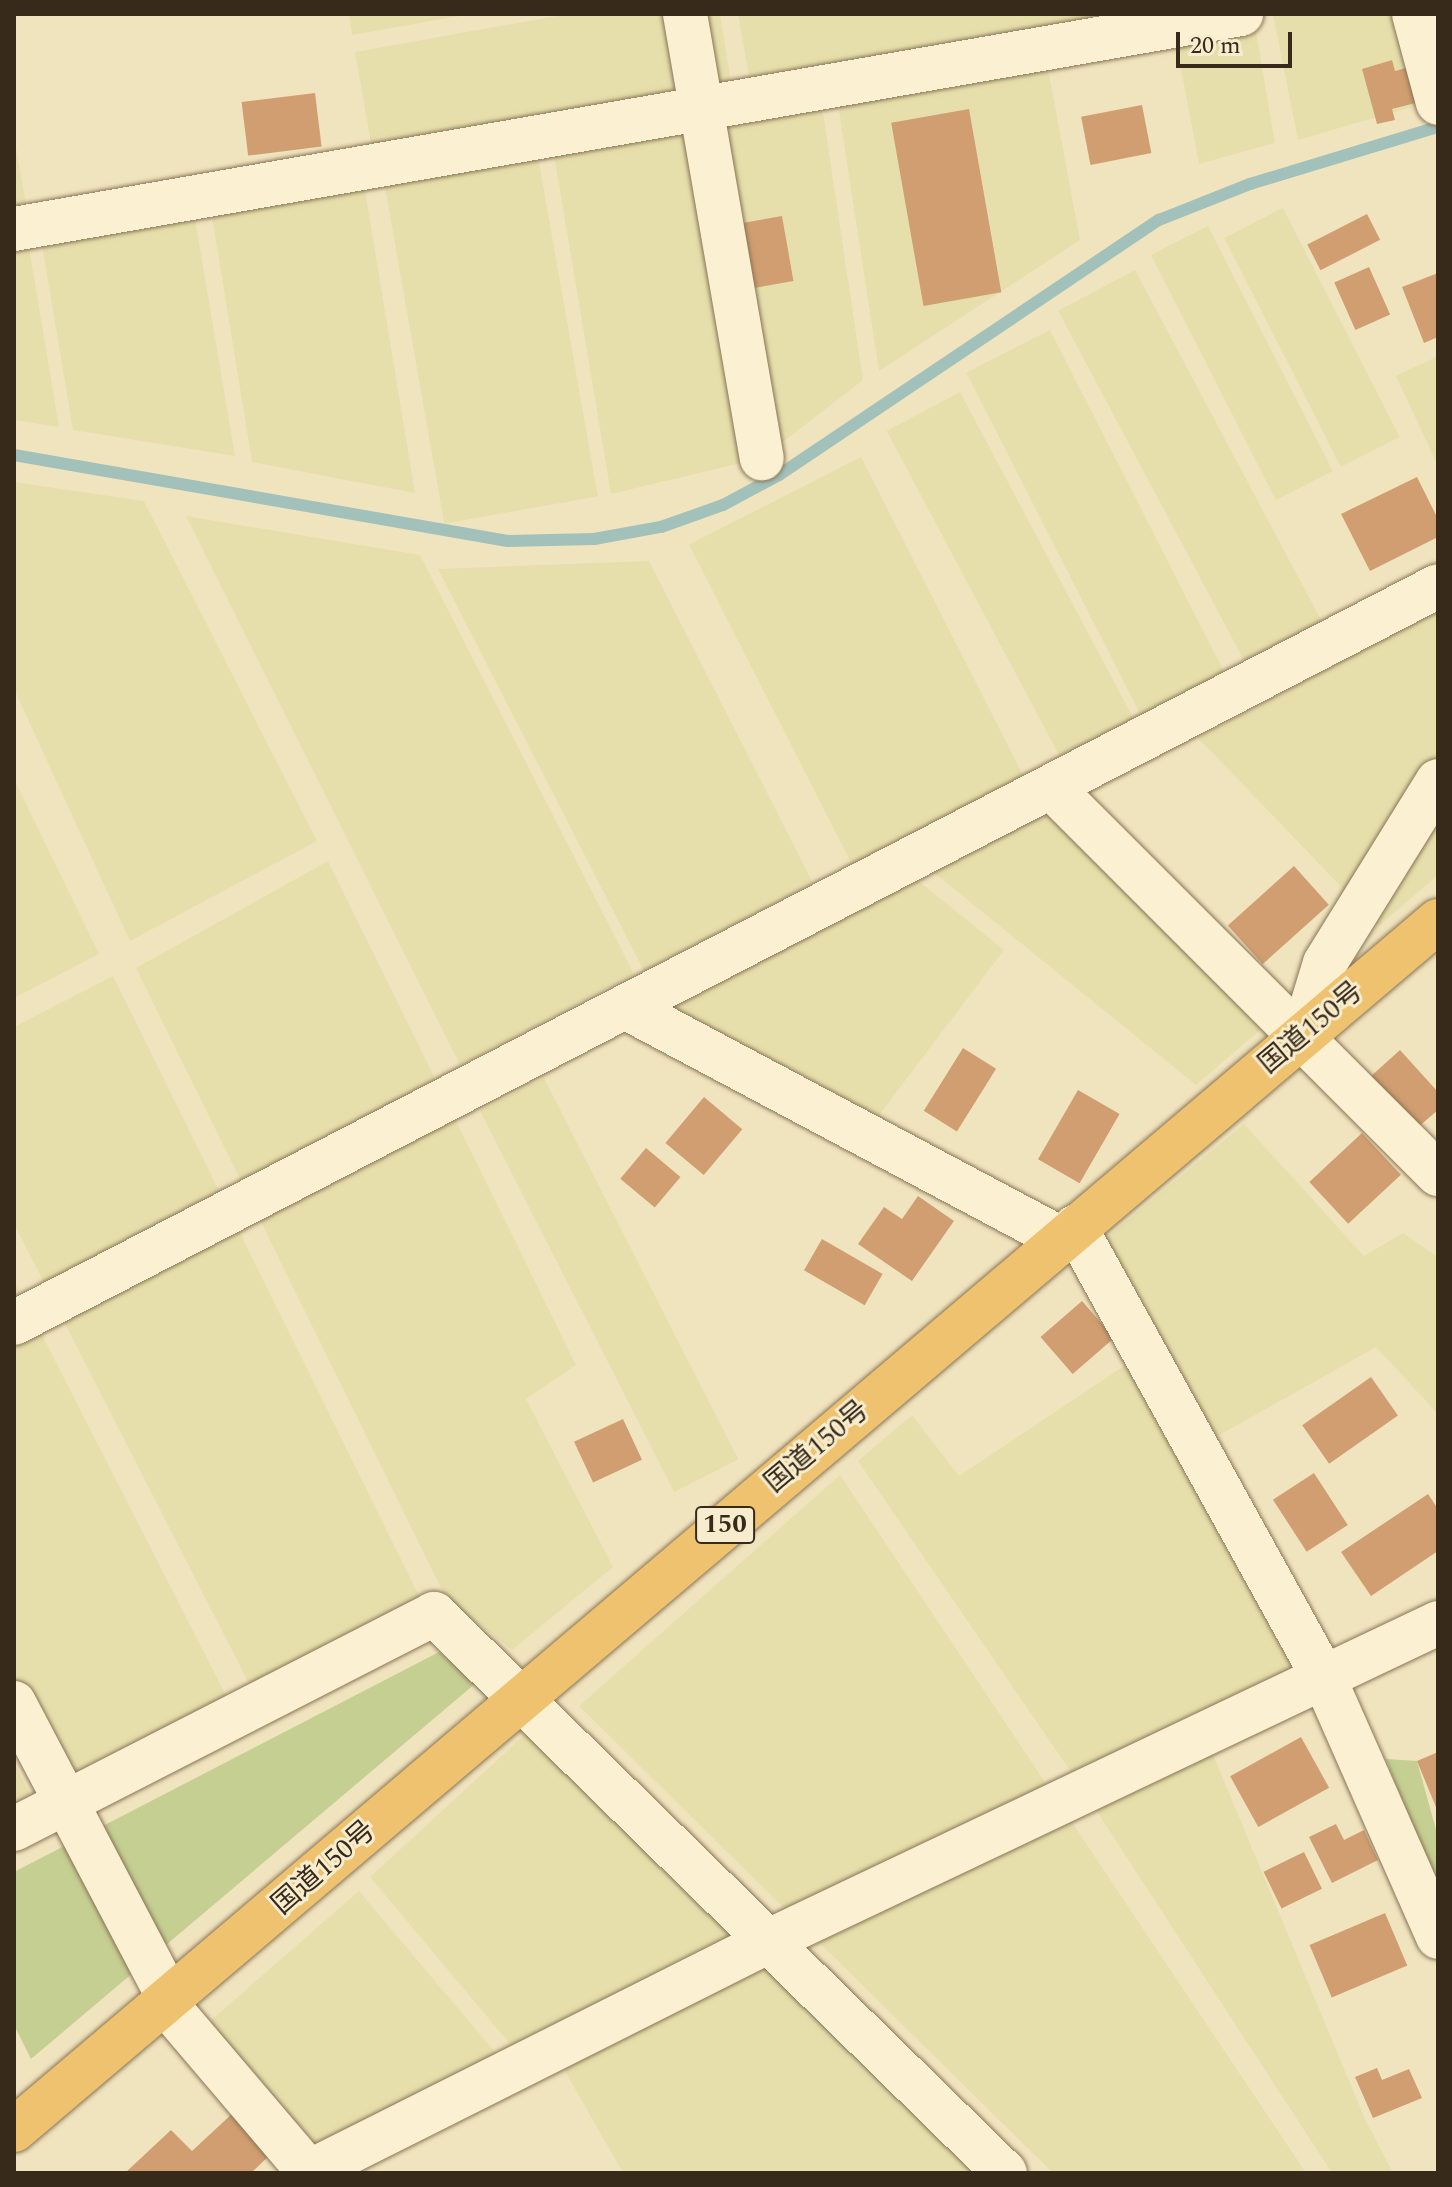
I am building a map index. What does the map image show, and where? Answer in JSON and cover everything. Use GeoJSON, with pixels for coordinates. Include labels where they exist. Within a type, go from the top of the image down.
{"type":"FeatureCollection","features":[{"type":"Feature","properties":{"kind":"highway","name":"国道150号"},"geometry":{"type":"LineString","coordinates":[[14,2130],[1438,921]]}},
{"type":"Feature","properties":{"kind":"street"},"geometry":{"type":"LineString","coordinates":[[685,14],[762,458]]}},
{"type":"Feature","properties":{"kind":"street"},"geometry":{"type":"LineString","coordinates":[[14,229],[1241,14]]}},
{"type":"Feature","properties":{"kind":"street"},"geometry":{"type":"LineString","coordinates":[[1414,14],[1438,103]]}},
{"type":"Feature","properties":{"kind":"street"},"geometry":{"type":"LineString","coordinates":[[14,1323],[1438,586]]}},
{"type":"Feature","properties":{"kind":"street"},"geometry":{"type":"LineString","coordinates":[[1303,1035],[1325,963],[1438,781]]}},
{"type":"Feature","properties":{"kind":"street"},"geometry":{"type":"LineString","coordinates":[[1052,788],[1303,1035],[1438,1174]]}},
{"type":"Feature","properties":{"kind":"street"},"geometry":{"type":"LineString","coordinates":[[625,1007],[1068,1233],[1324,1678],[1438,1937]]}},
{"type":"Feature","properties":{"kind":"street"},"geometry":{"type":"LineString","coordinates":[[14,1829],[73,1817],[434,1614],[781,1936],[1005,2173]]}},
{"type":"Feature","properties":{"kind":"street"},"geometry":{"type":"LineString","coordinates":[[14,1703],[168,2002],[309,2173],[781,1936],[1438,1623]]}},
{"type":"Feature","properties":{"kind":"shaded area"},"geometry":{"type":"Polygon","coordinates":[[[349,14],[471,14],[352,35],[349,14]]]}},
{"type":"Feature","properties":{"kind":"shaded area"},"geometry":{"type":"Polygon","coordinates":[[[568,14],[720,14],[732,89],[372,148],[355,52],[568,14]]]}},
{"type":"Feature","properties":{"kind":"shaded area"},"geometry":{"type":"Polygon","coordinates":[[[738,14],[1091,14],[1095,38],[1044,47],[1080,240],[879,371],[835,85],[819,86],[863,380],[762,458],[611,494],[550,131],[716,103],[751,87],[738,14]]]}},
{"type":"Feature","properties":{"kind":"shaded area"},"geometry":{"type":"Polygon","coordinates":[[[1108,14],[1253,14],[1275,143],[1199,164],[1173,26],[1112,35],[1108,14]]]}},
{"type":"Feature","properties":{"kind":"shaded area"},"geometry":{"type":"Polygon","coordinates":[[[1273,14],[1419,14],[1436,100],[1298,140],[1273,14]]]}},
{"type":"Feature","properties":{"kind":"shaded area"},"geometry":{"type":"Polygon","coordinates":[[[534,134],[598,496],[444,523],[380,161],[534,134]]]}},
{"type":"Feature","properties":{"kind":"shaded area"},"geometry":{"type":"Polygon","coordinates":[[[14,137],[28,215],[14,217],[14,137]]]}},
{"type":"Feature","properties":{"kind":"shaded area"},"geometry":{"type":"Polygon","coordinates":[[[361,166],[415,493],[252,462],[208,192],[361,166]]]}},
{"type":"Feature","properties":{"kind":"shaded area"},"geometry":{"type":"Polygon","coordinates":[[[191,195],[235,456],[73,430],[38,221],[191,195]]]}},
{"type":"Feature","properties":{"kind":"shaded area"},"geometry":{"type":"Polygon","coordinates":[[[1283,208],[1400,437],[1341,467],[1224,238],[1283,208]]]}},
{"type":"Feature","properties":{"kind":"shaded area"},"geometry":{"type":"Polygon","coordinates":[[[1208,226],[1333,471],[1276,500],[1151,255],[1208,226]]]}},
{"type":"Feature","properties":{"kind":"shaded area"},"geometry":{"type":"Polygon","coordinates":[[[28,241],[59,427],[14,420],[14,243],[28,241]]]}},
{"type":"Feature","properties":{"kind":"shaded area"},"geometry":{"type":"Polygon","coordinates":[[[1135,270],[1326,629],[1249,670],[1058,311],[1135,270]]]}},
{"type":"Feature","properties":{"kind":"shaded area"},"geometry":{"type":"Polygon","coordinates":[[[1050,330],[1228,680],[1145,723],[966,373],[1050,330]]]}},
{"type":"Feature","properties":{"kind":"shaded area"},"geometry":{"type":"Polygon","coordinates":[[[1438,356],[1438,466],[1396,376],[1438,356]]]}},
{"type":"Feature","properties":{"kind":"shaded area"},"geometry":{"type":"Polygon","coordinates":[[[960,392],[1139,728],[1066,767],[887,431],[960,392]]]}},
{"type":"Feature","properties":{"kind":"shaded area"},"geometry":{"type":"Polygon","coordinates":[[[861,457],[1025,779],[853,866],[689,545],[861,457]]]}},
{"type":"Feature","properties":{"kind":"shaded area"},"geometry":{"type":"Polygon","coordinates":[[[14,482],[144,501],[317,841],[130,941],[14,689],[14,482]]]}},
{"type":"Feature","properties":{"kind":"shaded area"},"geometry":{"type":"Polygon","coordinates":[[[186,516],[420,555],[634,974],[460,1065],[186,516]]]}},
{"type":"Feature","properties":{"kind":"shaded area"},"geometry":{"type":"Polygon","coordinates":[[[649,561],[813,883],[644,971],[438,569],[649,561]]]}},
{"type":"Feature","properties":{"kind":"shaded area"},"geometry":{"type":"Polygon","coordinates":[[[1438,610],[1438,875],[1379,926],[1198,738],[1438,610]]]}},
{"type":"Feature","properties":{"kind":"shaded area"},"geometry":{"type":"Polygon","coordinates":[[[14,779],[99,954],[14,998],[14,779]]]}},
{"type":"Feature","properties":{"kind":"shaded area"},"geometry":{"type":"Polygon","coordinates":[[[1052,788],[1280,1013],[1196,1085],[916,858],[1052,788]]]}},
{"type":"Feature","properties":{"kind":"shaded area"},"geometry":{"type":"Polygon","coordinates":[[[328,861],[576,1365],[526,1399],[613,1567],[512,1650],[446,1598],[136,968],[328,861]]]}},
{"type":"Feature","properties":{"kind":"shaded area"},"geometry":{"type":"Polygon","coordinates":[[[900,866],[1004,950],[864,1135],[637,1014],[900,866]]]}},
{"type":"Feature","properties":{"kind":"shaded area"},"geometry":{"type":"Polygon","coordinates":[[[113,976],[433,1624],[263,1711],[14,1224],[14,1027],[113,976]]]}},
{"type":"Feature","properties":{"kind":"shaded area"},"geometry":{"type":"Polygon","coordinates":[[[544,1078],[738,1459],[674,1492],[480,1111],[544,1078]]]}},
{"type":"Feature","properties":{"kind":"shaded area"},"geometry":{"type":"Polygon","coordinates":[[[1244,1124],[1364,1256],[1403,1233],[1438,1257],[1438,1414],[1376,1347],[1216,1437],[1089,1252],[1244,1124]]]}},
{"type":"Feature","properties":{"kind":"shaded area"},"geometry":{"type":"Polygon","coordinates":[[[14,1280],[236,1715],[66,1802],[14,1701],[14,1280]]]}},
{"type":"Feature","properties":{"kind":"shaded area"},"geometry":{"type":"Polygon","coordinates":[[[1145,1352],[1324,1678],[1084,1791],[858,1461],[912,1415],[959,1476],[1145,1352]]]}},
{"type":"Feature","properties":{"kind":"shaded area"},"geometry":{"type":"Polygon","coordinates":[[[840,1475],[1306,2173],[1053,2173],[579,1706],[840,1475]]]}},
{"type":"Feature","properties":{"kind":"shaded area"},"geometry":{"type":"Polygon","coordinates":[[[544,1717],[765,1957],[984,2173],[623,2173],[553,2050],[526,2063],[370,1877],[544,1717]]]}},
{"type":"Feature","properties":{"kind":"shaded area"},"geometry":{"type":"Polygon","coordinates":[[[1209,1745],[1365,2119],[1393,2173],[1332,2173],[1094,1807],[1209,1745]]]}},
{"type":"Feature","properties":{"kind":"shaded area"},"geometry":{"type":"Polygon","coordinates":[[[14,1763],[42,1818],[14,1832],[14,1763]]]}},
{"type":"Feature","properties":{"kind":"shaded area"},"geometry":{"type":"Polygon","coordinates":[[[359,1891],[511,2071],[309,2172],[193,2036],[359,1891]]]}},
{"type":"Feature","properties":{"kind":"green space"},"geometry":{"type":"Polygon","coordinates":[[[439,1652],[476,1683],[31,2059],[14,2025],[14,1872],[439,1652]]]}},
{"type":"Feature","properties":{"kind":"green space"},"geometry":{"type":"Polygon","coordinates":[[[1386,1759],[1417,1761],[1438,1837],[1438,1889],[1386,1759]]]}},
{"type":"Feature","properties":{"kind":"building"},"geometry":{"type":"Polygon","coordinates":[[[1392,60],[1395,71],[1417,65],[1427,100],[1392,109],[1395,120],[1377,124],[1362,69],[1392,60]]]}},
{"type":"Feature","properties":{"kind":"building"},"geometry":{"type":"Polygon","coordinates":[[[315,93],[322,147],[248,156],[242,102],[315,93]]]}},
{"type":"Feature","properties":{"kind":"building"},"geometry":{"type":"Polygon","coordinates":[[[1142,105],[1151,153],[1090,165],[1081,117],[1142,105]]]}},
{"type":"Feature","properties":{"kind":"building"},"geometry":{"type":"Polygon","coordinates":[[[969,109],[1001,292],[923,306],[891,123],[969,109]]]}},
{"type":"Feature","properties":{"kind":"building"},"geometry":{"type":"Polygon","coordinates":[[[1367,214],[1380,240],[1320,270],[1307,244],[1367,214]]]}},
{"type":"Feature","properties":{"kind":"building"},"geometry":{"type":"Polygon","coordinates":[[[782,216],[793,281],[747,289],[736,224],[782,216]]]}},
{"type":"Feature","properties":{"kind":"building"},"geometry":{"type":"Polygon","coordinates":[[[1369,267],[1390,315],[1355,330],[1334,282],[1369,267]]]}},
{"type":"Feature","properties":{"kind":"building"},"geometry":{"type":"Polygon","coordinates":[[[1438,273],[1438,337],[1424,343],[1402,287],[1438,273]]]}},
{"type":"Feature","properties":{"kind":"building"},"geometry":{"type":"Polygon","coordinates":[[[1417,477],[1438,519],[1438,537],[1370,571],[1341,514],[1417,477]]]}},
{"type":"Feature","properties":{"kind":"building"},"geometry":{"type":"Polygon","coordinates":[[[1294,866],[1329,905],[1263,964],[1228,926],[1294,866]]]}},
{"type":"Feature","properties":{"kind":"building"},"geometry":{"type":"Polygon","coordinates":[[[963,1048],[996,1069],[957,1131],[924,1111],[963,1048]]]}},
{"type":"Feature","properties":{"kind":"building"},"geometry":{"type":"Polygon","coordinates":[[[1400,1050],[1438,1092],[1438,1110],[1417,1128],[1370,1077],[1400,1050]]]}},
{"type":"Feature","properties":{"kind":"building"},"geometry":{"type":"Polygon","coordinates":[[[1078,1090],[1120,1114],[1080,1183],[1038,1159],[1078,1090]]]}},
{"type":"Feature","properties":{"kind":"building"},"geometry":{"type":"Polygon","coordinates":[[[704,1097],[742,1129],[704,1175],[665,1143],[704,1097]]]}},
{"type":"Feature","properties":{"kind":"building"},"geometry":{"type":"Polygon","coordinates":[[[1362,1133],[1401,1175],[1348,1224],[1309,1182],[1362,1133]]]}},
{"type":"Feature","properties":{"kind":"building"},"geometry":{"type":"Polygon","coordinates":[[[646,1148],[680,1177],[655,1208],[620,1179],[646,1148]]]}},
{"type":"Feature","properties":{"kind":"building"},"geometry":{"type":"Polygon","coordinates":[[[918,1196],[954,1221],[912,1281],[858,1244],[884,1207],[902,1219],[918,1196]]]}},
{"type":"Feature","properties":{"kind":"building"},"geometry":{"type":"Polygon","coordinates":[[[822,1239],[883,1274],[865,1305],[804,1270],[822,1239]]]}},
{"type":"Feature","properties":{"kind":"building"},"geometry":{"type":"Polygon","coordinates":[[[1082,1301],[1114,1338],[1073,1374],[1040,1337],[1082,1301]]]}},
{"type":"Feature","properties":{"kind":"building"},"geometry":{"type":"Polygon","coordinates":[[[1371,1377],[1398,1416],[1329,1464],[1302,1425],[1371,1377]]]}},
{"type":"Feature","properties":{"kind":"building"},"geometry":{"type":"Polygon","coordinates":[[[623,1419],[642,1460],[593,1483],[574,1442],[623,1419]]]}},
{"type":"Feature","properties":{"kind":"building"},"geometry":{"type":"Polygon","coordinates":[[[1314,1473],[1348,1525],[1307,1552],[1273,1500],[1314,1473]]]}},
{"type":"Feature","properties":{"kind":"building"},"geometry":{"type":"Polygon","coordinates":[[[1428,1494],[1438,1509],[1438,1551],[1371,1596],[1341,1552],[1428,1494]]]}},
{"type":"Feature","properties":{"kind":"building"},"geometry":{"type":"Polygon","coordinates":[[[1301,1737],[1329,1788],[1258,1827],[1230,1776],[1301,1737]]]}},
{"type":"Feature","properties":{"kind":"building"},"geometry":{"type":"Polygon","coordinates":[[[1438,1752],[1438,1812],[1417,1761],[1438,1752]]]}},
{"type":"Feature","properties":{"kind":"building"},"geometry":{"type":"Polygon","coordinates":[[[1336,1824],[1344,1840],[1364,1830],[1378,1860],[1332,1883],[1309,1837],[1336,1824]]]}},
{"type":"Feature","properties":{"kind":"building"},"geometry":{"type":"Polygon","coordinates":[[[1304,1852],[1322,1889],[1282,1909],[1264,1872],[1304,1852]]]}},
{"type":"Feature","properties":{"kind":"building"},"geometry":{"type":"Polygon","coordinates":[[[1385,1913],[1407,1965],[1332,1998],[1310,1945],[1385,1913]]]}},
{"type":"Feature","properties":{"kind":"building"},"geometry":{"type":"Polygon","coordinates":[[[1377,2068],[1382,2080],[1409,2069],[1422,2098],[1373,2118],[1355,2077],[1377,2068]]]}},
{"type":"Feature","properties":{"kind":"building"},"geometry":{"type":"Polygon","coordinates":[[[234,2112],[272,2153],[251,2173],[125,2173],[171,2130],[192,2151],[234,2112]]]}},
{"type":"Feature","properties":{"kind":"waterway"},"geometry":{"type":"LineString","coordinates":[[14,455],[508,541],[594,539],[661,527],[723,505],[779,475],[1159,220],[1250,184],[1438,127]]}}]}
